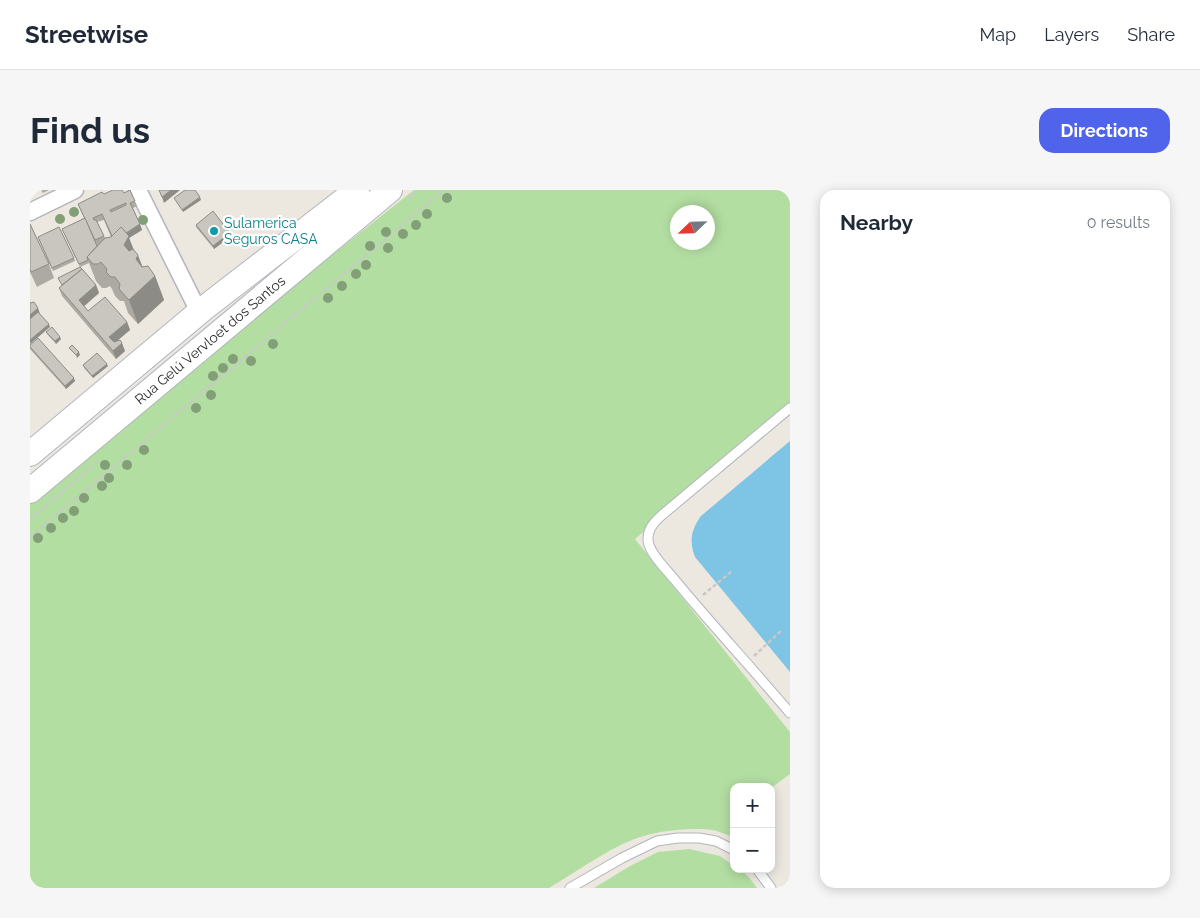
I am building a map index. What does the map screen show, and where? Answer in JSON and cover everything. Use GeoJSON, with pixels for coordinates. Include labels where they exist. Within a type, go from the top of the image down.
{"type":"FeatureCollection","features":[{"type":"Feature","properties":{"kind":"main road","name":"Rua Gelú Vervloet dos Santos"},"geometry":{"type":"LineString","coordinates":[[30,454],[199,312],[357,190]]}},
{"type":"Feature","properties":{"kind":"main road","name":"Rua Gelú Vervloet dos Santos"},"geometry":{"type":"LineString","coordinates":[[30,491],[390,190]]}},
{"type":"Feature","properties":{"kind":"street"},"geometry":{"type":"LineString","coordinates":[[30,212],[75,190]]}},
{"type":"Feature","properties":{"kind":"street"},"geometry":{"type":"LineString","coordinates":[[138,190],[199,312]]}},
{"type":"Feature","properties":{"kind":"lane"},"geometry":{"type":"LineString","coordinates":[[790,408],[662,515],[652,525],[648,538],[655,556],[790,713]]}},
{"type":"Feature","properties":{"kind":"lane"},"geometry":{"type":"LineString","coordinates":[[570,888],[622,858],[657,841],[700,838],[716,841],[730,848]]}},
{"type":"Feature","properties":{"kind":"lane"},"geometry":{"type":"LineString","coordinates":[[760,873],[771,888]]}},
{"type":"Feature","properties":{"kind":"path"},"geometry":{"type":"LineString","coordinates":[[30,537],[444,190]]}},
{"type":"Feature","properties":{"kind":"path"},"geometry":{"type":"LineString","coordinates":[[714,587],[732,571]]}},
{"type":"Feature","properties":{"kind":"path"},"geometry":{"type":"LineString","coordinates":[[764,647],[782,630]]}},
{"type":"Feature","properties":{"kind":"green space"},"geometry":{"type":"Polygon","coordinates":[[[414,190],[790,190],[790,408],[635,539],[790,732],[790,774],[775,785],[775,783],[730,783],[730,836],[715,831],[693,829],[672,830],[641,837],[611,850],[549,888],[30,888],[30,494],[414,190]]]}},
{"type":"Feature","properties":{"kind":"green space"},"geometry":{"type":"Polygon","coordinates":[[[689,849],[720,856],[730,863],[730,873],[744,873],[757,888],[594,888],[630,866],[658,852],[689,849]]]}},
{"type":"Feature","properties":{"kind":"water"},"geometry":{"type":"Polygon","coordinates":[[[790,441],[790,672],[695,557],[692,536],[701,516],[790,441]]]}},
{"type":"Feature","properties":{"kind":"building"},"geometry":{"type":"Polygon","coordinates":[[[113,190],[122,190],[124,193],[130,190],[135,201],[130,203],[140,224],[126,233],[121,227],[112,236],[102,214],[93,218],[96,220],[104,236],[95,240],[78,204],[102,192],[104,194],[113,190]],[[126,203],[110,210],[111,212],[126,205],[126,203]]]}},
{"type":"Feature","properties":{"kind":"building"},"geometry":{"type":"Polygon","coordinates":[[[159,190],[171,190],[162,197],[159,190]]]}},
{"type":"Feature","properties":{"kind":"building"},"geometry":{"type":"Polygon","coordinates":[[[185,190],[195,190],[200,197],[182,210],[174,198],[185,190]]]}},
{"type":"Feature","properties":{"kind":"building","name":"Sulamerica Seguros CASA"},"geometry":{"type":"Polygon","coordinates":[[[213,211],[230,233],[213,246],[196,225],[213,211]]]}},
{"type":"Feature","properties":{"kind":"building"},"geometry":{"type":"Polygon","coordinates":[[[85,218],[98,245],[87,257],[88,260],[79,264],[62,229],[85,218]]]}},
{"type":"Feature","properties":{"kind":"building"},"geometry":{"type":"Polygon","coordinates":[[[30,224],[49,264],[31,272],[30,269],[30,224]]]}},
{"type":"Feature","properties":{"kind":"building"},"geometry":{"type":"Polygon","coordinates":[[[59,227],[74,258],[52,268],[38,237],[59,227]]]}},
{"type":"Feature","properties":{"kind":"building"},"geometry":{"type":"Polygon","coordinates":[[[121,227],[129,236],[124,245],[129,251],[133,249],[138,255],[136,259],[142,267],[148,266],[155,276],[129,300],[119,289],[120,284],[115,277],[111,277],[106,272],[107,269],[101,262],[93,264],[87,257],[105,238],[111,237],[121,227]]]}},
{"type":"Feature","properties":{"kind":"building"},"geometry":{"type":"Polygon","coordinates":[[[80,267],[82,269],[62,285],[58,278],[80,267]]]}},
{"type":"Feature","properties":{"kind":"building"},"geometry":{"type":"Polygon","coordinates":[[[82,269],[96,285],[79,300],[88,311],[105,297],[127,322],[109,337],[114,342],[120,340],[122,343],[113,351],[59,288],[82,269]]]}},
{"type":"Feature","properties":{"kind":"building"},"geometry":{"type":"Polygon","coordinates":[[[34,302],[38,308],[30,315],[30,303],[34,302]]]}},
{"type":"Feature","properties":{"kind":"building"},"geometry":{"type":"Polygon","coordinates":[[[38,312],[49,324],[30,340],[30,319],[38,312]]]}},
{"type":"Feature","properties":{"kind":"building"},"geometry":{"type":"Polygon","coordinates":[[[52,327],[60,337],[55,341],[46,332],[52,327]]]}},
{"type":"Feature","properties":{"kind":"building"},"geometry":{"type":"Polygon","coordinates":[[[38,338],[74,378],[65,386],[30,347],[38,338]]]}},
{"type":"Feature","properties":{"kind":"building"},"geometry":{"type":"Polygon","coordinates":[[[72,345],[79,352],[76,355],[69,348],[72,345]]]}},
{"type":"Feature","properties":{"kind":"building"},"geometry":{"type":"Polygon","coordinates":[[[97,353],[107,364],[92,376],[83,365],[97,353]]]}},
{"type":"Feature","properties":{"kind":"place","name":"Sulamerica Seguros CASA"},"geometry":{"type":"Point","coordinates":[214,231]}}]}
